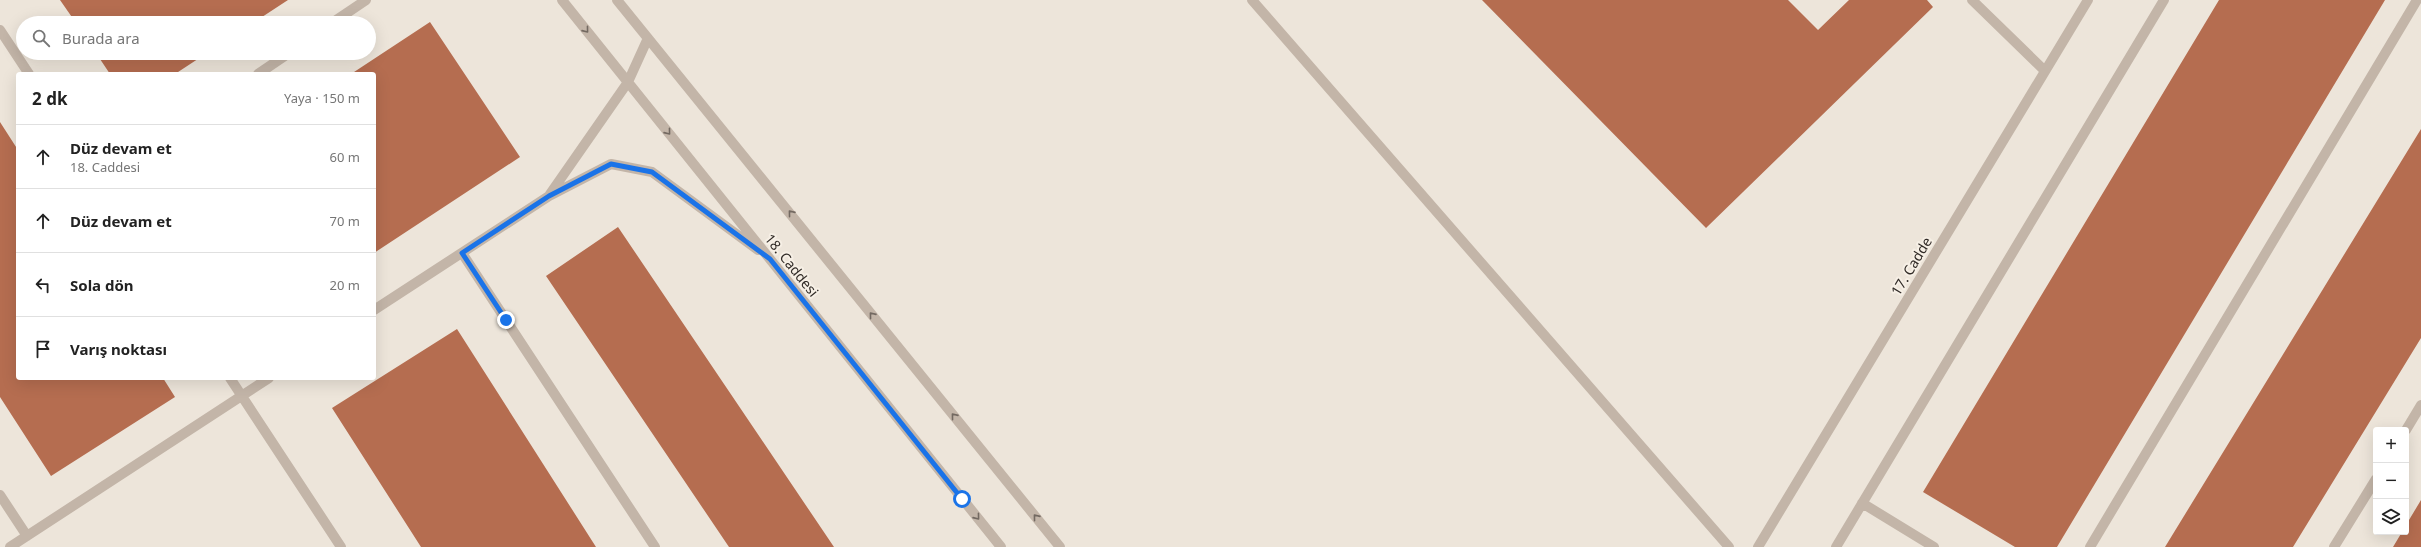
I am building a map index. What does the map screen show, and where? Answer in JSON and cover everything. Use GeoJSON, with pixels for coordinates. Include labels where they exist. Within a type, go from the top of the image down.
{"type":"FeatureCollection","features":[{"type":"Feature","properties":{"kind":"street"},"geometry":{"type":"LineString","coordinates":[[342,16],[366,0]]}},
{"type":"Feature","properties":{"kind":"street","name":"18. Caddesi"},"geometry":{"type":"LineString","coordinates":[[562,0],[1001,547]]}},
{"type":"Feature","properties":{"kind":"street"},"geometry":{"type":"LineString","coordinates":[[617,0],[1060,547]]}},
{"type":"Feature","properties":{"kind":"street"},"geometry":{"type":"LineString","coordinates":[[1252,0],[1729,547]]}},
{"type":"Feature","properties":{"kind":"street"},"geometry":{"type":"LineString","coordinates":[[1972,0],[2045,71]]}},
{"type":"Feature","properties":{"kind":"street","name":"17. Cadde"},"geometry":{"type":"LineString","coordinates":[[1758,547],[2088,0]]}},
{"type":"Feature","properties":{"kind":"street"},"geometry":{"type":"LineString","coordinates":[[1836,547],[2164,0]]}},
{"type":"Feature","properties":{"kind":"street"},"geometry":{"type":"LineString","coordinates":[[2090,547],[2417,0]]}},
{"type":"Feature","properties":{"kind":"street"},"geometry":{"type":"LineString","coordinates":[[0,30],[16,54]]}},
{"type":"Feature","properties":{"kind":"street"},"geometry":{"type":"LineString","coordinates":[[549,196],[628,82],[648,38]]}},
{"type":"Feature","properties":{"kind":"street"},"geometry":{"type":"LineString","coordinates":[[20,60],[28,72]]}},
{"type":"Feature","properties":{"kind":"street"},"geometry":{"type":"LineString","coordinates":[[261,72],[279,60]]}},
{"type":"Feature","properties":{"kind":"street"},"geometry":{"type":"LineString","coordinates":[[376,309],[549,196],[611,164],[652,172],[770,259]]}},
{"type":"Feature","properties":{"kind":"street"},"geometry":{"type":"LineString","coordinates":[[462,253],[655,547]]}},
{"type":"Feature","properties":{"kind":"street"},"geometry":{"type":"LineString","coordinates":[[231,380],[341,547]]}},
{"type":"Feature","properties":{"kind":"street"},"geometry":{"type":"LineString","coordinates":[[10,547],[266,380]]}},
{"type":"Feature","properties":{"kind":"street"},"geometry":{"type":"LineString","coordinates":[[2408,427],[2421,405]]}},
{"type":"Feature","properties":{"kind":"street"},"geometry":{"type":"LineString","coordinates":[[2334,547],[2373,484]]}},
{"type":"Feature","properties":{"kind":"street"},"geometry":{"type":"LineString","coordinates":[[0,495],[27,536]]}},
{"type":"Feature","properties":{"kind":"street"},"geometry":{"type":"LineString","coordinates":[[1862,503],[1934,547]]}},
{"type":"Feature","properties":{"kind":"building"},"geometry":{"type":"Polygon","coordinates":[[[60,0],[288,0],[264,16],[71,16],[60,0]]]}},
{"type":"Feature","properties":{"kind":"building"},"geometry":{"type":"Polygon","coordinates":[[[1482,0],[1788,0],[1818,30],[1849,0],[1927,0],[1933,7],[1706,228],[1482,0]]]}},
{"type":"Feature","properties":{"kind":"building"},"geometry":{"type":"Polygon","coordinates":[[[2219,0],[2385,0],[2057,547],[2015,547],[1923,492],[2219,0]]]}},
{"type":"Feature","properties":{"kind":"building"},"geometry":{"type":"Polygon","coordinates":[[[430,22],[520,157],[376,252],[376,72],[354,72],[372,60],[376,60],[376,58],[430,22]]]}},
{"type":"Feature","properties":{"kind":"building"},"geometry":{"type":"Polygon","coordinates":[[[101,60],[196,60],[178,72],[109,72],[101,60]]]}},
{"type":"Feature","properties":{"kind":"building"},"geometry":{"type":"Polygon","coordinates":[[[0,122],[16,147],[16,380],[164,380],[175,397],[51,476],[0,397],[0,122]]]}},
{"type":"Feature","properties":{"kind":"building"},"geometry":{"type":"Polygon","coordinates":[[[2421,129],[2421,338],[2293,547],[2165,547],[2421,129]]]}},
{"type":"Feature","properties":{"kind":"building"},"geometry":{"type":"Polygon","coordinates":[[[618,227],[834,547],[729,547],[546,276],[618,227]]]}},
{"type":"Feature","properties":{"kind":"building"},"geometry":{"type":"Polygon","coordinates":[[[457,329],[596,547],[421,547],[332,408],[457,329]]]}},
{"type":"Feature","properties":{"kind":"building"},"geometry":{"type":"Polygon","coordinates":[[[2421,500],[2421,547],[2393,547],[2400,535],[2409,535],[2409,520],[2421,500]]]}},
{"type":"Feature","properties":{"kind":"route"},"geometry":{"type":"LineString","coordinates":[[506,320],[462,253],[549,196],[611,164],[652,172],[770,259],[962,499]]}}]}
